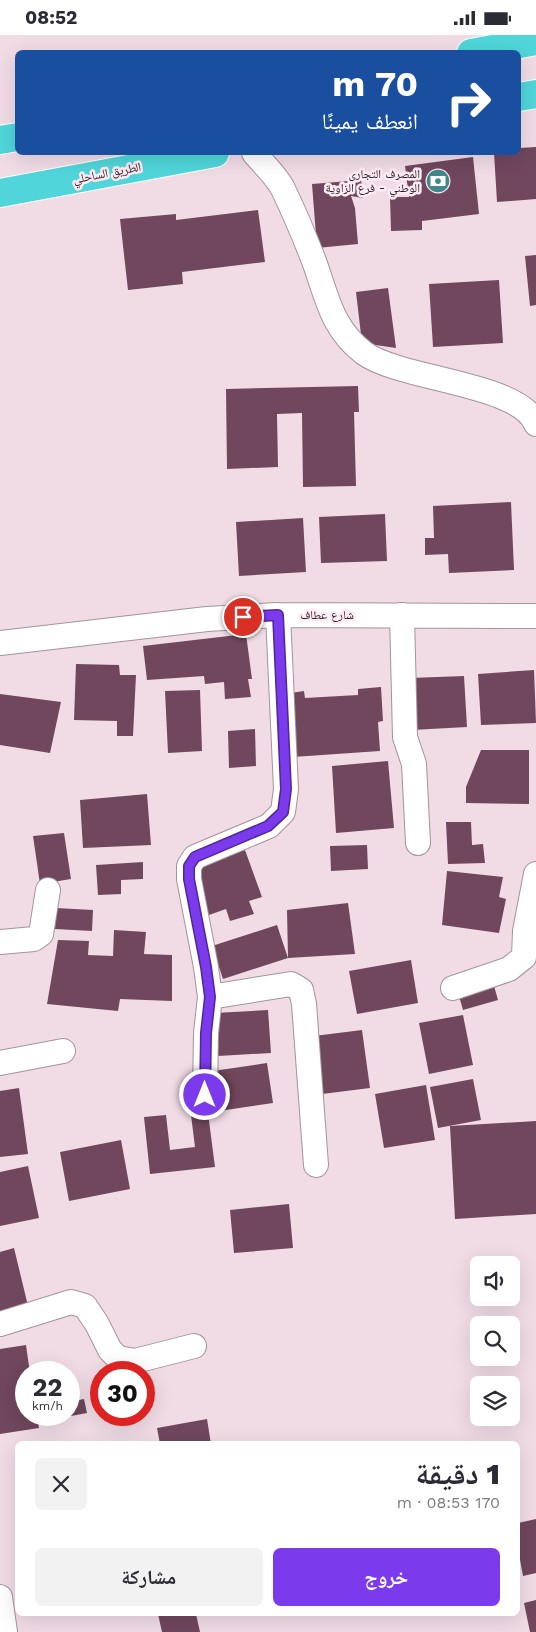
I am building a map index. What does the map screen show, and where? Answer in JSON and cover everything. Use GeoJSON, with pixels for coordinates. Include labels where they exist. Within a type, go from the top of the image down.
{"type":"FeatureCollection","features":[{"type":"Feature","properties":{"kind":"highway"},"geometry":{"type":"LineString","coordinates":[[487,50],[536,41]]}},
{"type":"Feature","properties":{"kind":"highway"},"geometry":{"type":"LineString","coordinates":[[521,97],[536,94]]}},
{"type":"Feature","properties":{"kind":"highway"},"geometry":{"type":"LineString","coordinates":[[0,140],[15,138]]}},
{"type":"Feature","properties":{"kind":"highway","name":"الطريق الساحلي"},"geometry":{"type":"LineString","coordinates":[[0,193],[204,155]]}},
{"type":"Feature","properties":{"kind":"street"},"geometry":{"type":"LineString","coordinates":[[256,155],[284,189],[332,315],[345,337],[366,354],[392,365],[497,395],[518,404],[533,416],[536,424]]}},
{"type":"Feature","properties":{"kind":"street"},"geometry":{"type":"LineString","coordinates":[[205,1095],[206,1033],[210,997],[189,879],[189,866],[195,857],[268,826],[283,812],[286,789],[278,615]]}},
{"type":"Feature","properties":{"kind":"street","name":"شارع عطاف"},"geometry":{"type":"LineString","coordinates":[[0,643],[207,619],[278,615],[536,616]]}},
{"type":"Feature","properties":{"kind":"street"},"geometry":{"type":"LineString","coordinates":[[402,615],[405,737],[414,764],[418,843]]}},
{"type":"Feature","properties":{"kind":"street"},"geometry":{"type":"LineString","coordinates":[[453,989],[509,969],[524,957],[526,931],[536,874]]}},
{"type":"Feature","properties":{"kind":"street"},"geometry":{"type":"LineString","coordinates":[[0,942],[34,939],[41,934],[48,890]]}},
{"type":"Feature","properties":{"kind":"street"},"geometry":{"type":"LineString","coordinates":[[210,997],[290,984],[301,990],[304,1004],[316,1165]]}},
{"type":"Feature","properties":{"kind":"street"},"geometry":{"type":"LineString","coordinates":[[0,1063],[62,1051]]}},
{"type":"Feature","properties":{"kind":"street"},"geometry":{"type":"LineString","coordinates":[[0,1324],[71,1302],[85,1306],[97,1323],[110,1350],[118,1358],[135,1361],[194,1346]]}},
{"type":"Feature","properties":{"kind":"street"},"geometry":{"type":"LineString","coordinates":[[0,1597],[5,1632]]}},
{"type":"Feature","properties":{"kind":"building"},"geometry":{"type":"Polygon","coordinates":[[[536,147],[536,199],[497,202],[494,155],[521,155],[521,148],[536,147]]]}},
{"type":"Feature","properties":{"kind":"building"},"geometry":{"type":"Polygon","coordinates":[[[473,157],[479,214],[422,221],[422,230],[391,231],[390,197],[409,197],[405,166],[473,157]]]}},
{"type":"Feature","properties":{"kind":"building"},"geometry":{"type":"Polygon","coordinates":[[[361,180],[363,198],[351,196],[355,208],[358,244],[317,248],[312,184],[361,180]]]}},
{"type":"Feature","properties":{"kind":"building"},"geometry":{"type":"Polygon","coordinates":[[[258,210],[265,262],[182,272],[183,284],[128,290],[120,219],[176,214],[176,220],[258,210]]]}},
{"type":"Feature","properties":{"kind":"building"},"geometry":{"type":"Polygon","coordinates":[[[536,255],[536,305],[530,306],[525,256],[536,255]]]}},
{"type":"Feature","properties":{"kind":"building"},"geometry":{"type":"Polygon","coordinates":[[[499,280],[503,343],[433,347],[429,284],[499,280]]]}},
{"type":"Feature","properties":{"kind":"building"},"geometry":{"type":"Polygon","coordinates":[[[388,288],[396,348],[362,343],[356,292],[388,288]]]}},
{"type":"Feature","properties":{"kind":"building"},"geometry":{"type":"Polygon","coordinates":[[[358,386],[359,412],[354,412],[356,486],[303,487],[302,413],[277,414],[278,467],[227,469],[226,389],[358,386]]]}},
{"type":"Feature","properties":{"kind":"building"},"geometry":{"type":"Polygon","coordinates":[[[511,502],[514,570],[449,573],[448,554],[425,555],[425,538],[434,538],[433,506],[511,502]]]}},
{"type":"Feature","properties":{"kind":"building"},"geometry":{"type":"Polygon","coordinates":[[[385,514],[387,561],[321,563],[319,517],[385,514]]]}},
{"type":"Feature","properties":{"kind":"building"},"geometry":{"type":"Polygon","coordinates":[[[303,518],[306,572],[239,576],[236,522],[303,518]]]}},
{"type":"Feature","properties":{"kind":"building"},"geometry":{"type":"Polygon","coordinates":[[[246,634],[252,679],[248,679],[251,697],[225,699],[224,682],[205,684],[204,676],[147,680],[143,646],[246,634]]]}},
{"type":"Feature","properties":{"kind":"building"},"geometry":{"type":"Polygon","coordinates":[[[76,664],[119,665],[120,675],[136,675],[133,736],[117,736],[117,721],[74,720],[76,664]]]}},
{"type":"Feature","properties":{"kind":"building"},"geometry":{"type":"Polygon","coordinates":[[[534,670],[536,723],[481,725],[478,674],[534,670]]]}},
{"type":"Feature","properties":{"kind":"building"},"geometry":{"type":"Polygon","coordinates":[[[464,676],[467,727],[412,730],[410,678],[464,676]]]}},
{"type":"Feature","properties":{"kind":"building"},"geometry":{"type":"Polygon","coordinates":[[[381,687],[383,721],[378,722],[380,751],[293,757],[284,694],[304,691],[305,698],[358,695],[358,689],[381,687]]]}},
{"type":"Feature","properties":{"kind":"building"},"geometry":{"type":"Polygon","coordinates":[[[200,690],[202,751],[168,753],[165,691],[200,690]]]}},
{"type":"Feature","properties":{"kind":"building"},"geometry":{"type":"Polygon","coordinates":[[[0,694],[61,702],[50,753],[0,745],[0,694]]]}},
{"type":"Feature","properties":{"kind":"building"},"geometry":{"type":"Polygon","coordinates":[[[255,729],[256,766],[229,768],[228,731],[255,729]]]}},
{"type":"Feature","properties":{"kind":"building"},"geometry":{"type":"Polygon","coordinates":[[[481,750],[529,750],[529,804],[466,803],[466,787],[481,750]]]}},
{"type":"Feature","properties":{"kind":"building"},"geometry":{"type":"Polygon","coordinates":[[[388,761],[394,828],[336,833],[332,766],[388,761]]]}},
{"type":"Feature","properties":{"kind":"building"},"geometry":{"type":"Polygon","coordinates":[[[147,794],[151,845],[83,848],[80,800],[147,794]]]}},
{"type":"Feature","properties":{"kind":"building"},"geometry":{"type":"Polygon","coordinates":[[[446,822],[471,822],[472,845],[483,844],[485,863],[448,864],[446,822]]]}},
{"type":"Feature","properties":{"kind":"building"},"geometry":{"type":"Polygon","coordinates":[[[64,833],[71,879],[40,884],[33,836],[64,833]]]}},
{"type":"Feature","properties":{"kind":"building"},"geometry":{"type":"Polygon","coordinates":[[[367,845],[368,869],[331,871],[330,846],[367,845]]]}},
{"type":"Feature","properties":{"kind":"building"},"geometry":{"type":"Polygon","coordinates":[[[245,850],[262,897],[249,901],[254,914],[230,921],[226,909],[209,915],[192,870],[245,850]]]}},
{"type":"Feature","properties":{"kind":"building"},"geometry":{"type":"Polygon","coordinates":[[[143,862],[143,879],[121,880],[121,894],[98,895],[96,865],[143,862]]]}},
{"type":"Feature","properties":{"kind":"building"},"geometry":{"type":"Polygon","coordinates":[[[447,871],[503,877],[499,897],[506,899],[499,933],[442,925],[447,871]]]}},
{"type":"Feature","properties":{"kind":"building"},"geometry":{"type":"Polygon","coordinates":[[[348,903],[355,954],[288,958],[287,910],[348,903]]]}},
{"type":"Feature","properties":{"kind":"building"},"geometry":{"type":"Polygon","coordinates":[[[56,908],[93,910],[92,931],[55,929],[56,908]]]}},
{"type":"Feature","properties":{"kind":"building"},"geometry":{"type":"Polygon","coordinates":[[[277,925],[288,958],[223,979],[212,946],[277,925]]]}},
{"type":"Feature","properties":{"kind":"building"},"geometry":{"type":"Polygon","coordinates":[[[114,930],[146,932],[144,954],[172,955],[172,1001],[120,999],[118,1011],[47,1004],[58,940],[89,941],[88,955],[113,956],[114,930]]]}},
{"type":"Feature","properties":{"kind":"building"},"geometry":{"type":"Polygon","coordinates":[[[411,960],[418,1003],[357,1014],[349,971],[411,960]]]}},
{"type":"Feature","properties":{"kind":"building"},"geometry":{"type":"Polygon","coordinates":[[[492,979],[498,1000],[463,1010],[457,989],[492,979]]]}},
{"type":"Feature","properties":{"kind":"building"},"geometry":{"type":"Polygon","coordinates":[[[268,1010],[271,1053],[218,1056],[215,1013],[268,1010]]]}},
{"type":"Feature","properties":{"kind":"building"},"geometry":{"type":"Polygon","coordinates":[[[463,1015],[473,1065],[429,1074],[419,1023],[463,1015]]]}},
{"type":"Feature","properties":{"kind":"building"},"geometry":{"type":"Polygon","coordinates":[[[362,1030],[370,1088],[322,1094],[314,1036],[362,1030]]]}},
{"type":"Feature","properties":{"kind":"building"},"geometry":{"type":"Polygon","coordinates":[[[267,1063],[273,1103],[219,1111],[213,1071],[267,1063]]]}},
{"type":"Feature","properties":{"kind":"building"},"geometry":{"type":"Polygon","coordinates":[[[473,1079],[481,1120],[438,1128],[430,1087],[473,1079]]]}},
{"type":"Feature","properties":{"kind":"building"},"geometry":{"type":"Polygon","coordinates":[[[426,1085],[435,1140],[384,1148],[375,1094],[426,1085]]]}},
{"type":"Feature","properties":{"kind":"building"},"geometry":{"type":"Polygon","coordinates":[[[19,1088],[28,1154],[0,1157],[0,1091],[19,1088]]]}},
{"type":"Feature","properties":{"kind":"building"},"geometry":{"type":"Polygon","coordinates":[[[208,1113],[215,1167],[150,1174],[144,1117],[166,1115],[170,1150],[195,1147],[191,1115],[208,1113]]]}},
{"type":"Feature","properties":{"kind":"building"},"geometry":{"type":"Polygon","coordinates":[[[536,1121],[536,1214],[455,1219],[450,1126],[536,1121]]]}},
{"type":"Feature","properties":{"kind":"building"},"geometry":{"type":"Polygon","coordinates":[[[121,1140],[130,1189],[69,1201],[60,1152],[121,1140]]]}},
{"type":"Feature","properties":{"kind":"building"},"geometry":{"type":"Polygon","coordinates":[[[28,1166],[39,1218],[0,1226],[0,1172],[28,1166]]]}},
{"type":"Feature","properties":{"kind":"building"},"geometry":{"type":"Polygon","coordinates":[[[289,1204],[293,1248],[234,1253],[230,1210],[289,1204]]]}},
{"type":"Feature","properties":{"kind":"building"},"geometry":{"type":"Polygon","coordinates":[[[14,1248],[29,1310],[0,1317],[0,1252],[14,1248]]]}},
{"type":"Feature","properties":{"kind":"building"},"geometry":{"type":"Polygon","coordinates":[[[26,1345],[28,1361],[15,1361],[15,1426],[39,1426],[39,1428],[0,1434],[0,1349],[26,1345]]]}},
{"type":"Feature","properties":{"kind":"building"},"geometry":{"type":"Polygon","coordinates":[[[84,1399],[87,1413],[80,1414],[80,1400],[84,1399]]]}},
{"type":"Feature","properties":{"kind":"building"},"geometry":{"type":"Polygon","coordinates":[[[207,1419],[211,1441],[159,1441],[157,1428],[207,1419]]]}},
{"type":"Feature","properties":{"kind":"building"},"geometry":{"type":"Polygon","coordinates":[[[536,1519],[536,1573],[523,1576],[520,1560],[520,1523],[536,1519]]]}},
{"type":"Feature","properties":{"kind":"building"},"geometry":{"type":"Polygon","coordinates":[[[536,1600],[536,1632],[530,1632],[524,1603],[536,1600]]]}},
{"type":"Feature","properties":{"kind":"building"},"geometry":{"type":"Polygon","coordinates":[[[158,1616],[196,1616],[200,1632],[162,1632],[158,1616]]]}},
{"type":"Feature","properties":{"kind":"place","name":"المصرف التجاري الوطني - فرع الزاوية"},"geometry":{"type":"Point","coordinates":[438,181]}},
{"type":"Feature","properties":{"kind":"route"},"geometry":{"type":"LineString","coordinates":[[205,1095],[206,1033],[210,997],[189,879],[189,866],[195,857],[268,826],[283,812],[286,789],[278,615],[243,617]]}}]}
